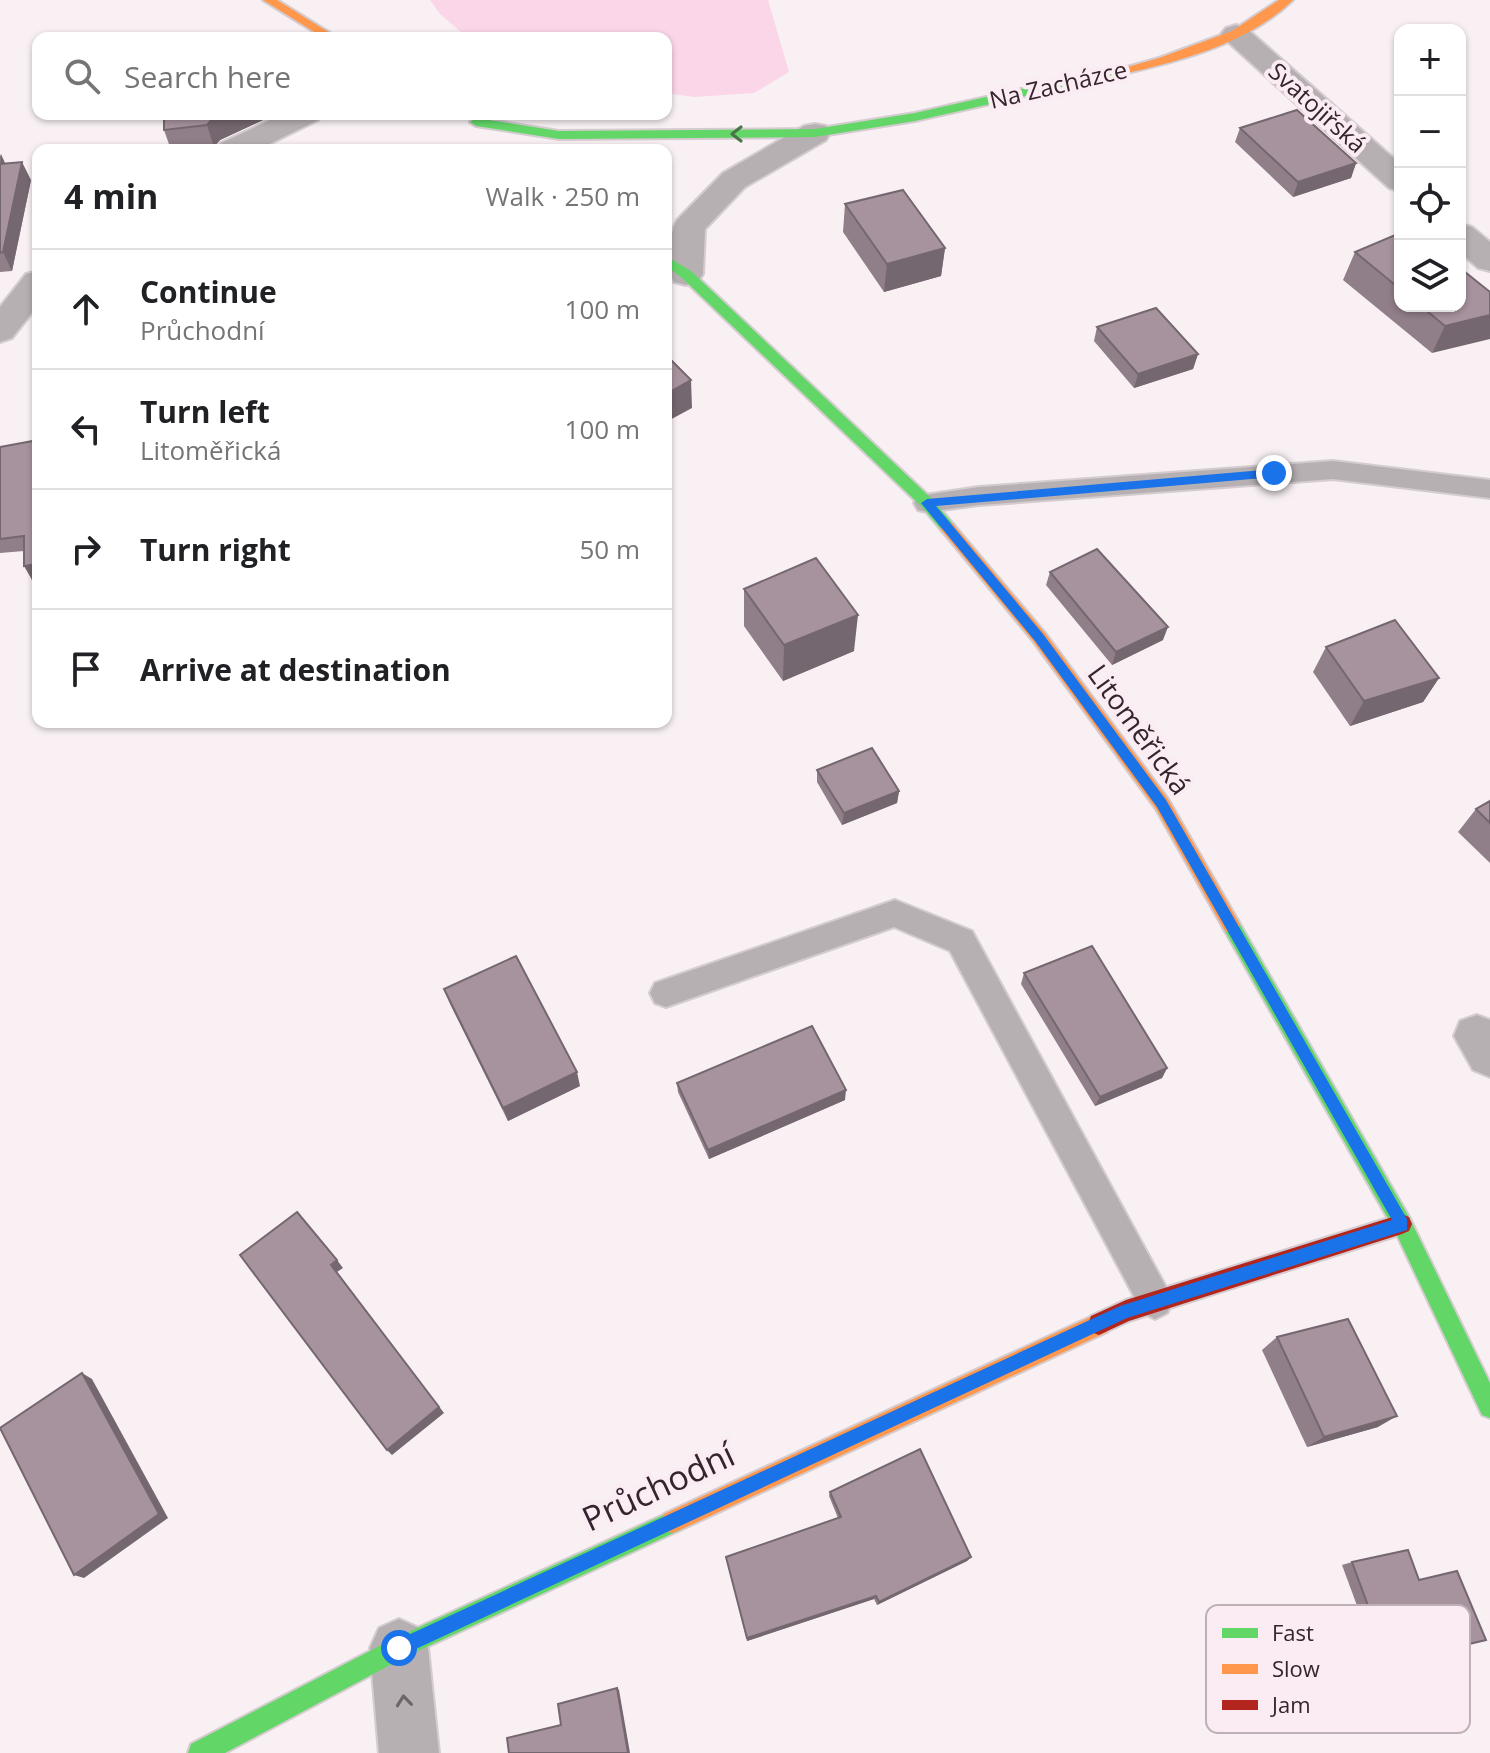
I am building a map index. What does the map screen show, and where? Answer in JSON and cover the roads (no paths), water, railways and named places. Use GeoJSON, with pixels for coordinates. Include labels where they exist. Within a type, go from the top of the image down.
{"type":"FeatureCollection","features":[{"type":"Feature","properties":{"kind":"street"},"geometry":{"type":"LineString","coordinates":[[269,0],[322,32]]}},
{"type":"Feature","properties":{"kind":"street","name":"Na Zacházce"},"geometry":{"type":"LineString","coordinates":[[480,120],[559,135],[815,133],[915,117],[1163,61],[1236,34],[1287,0]]}},
{"type":"Feature","properties":{"kind":"street","name":"Svatojiřská"},"geometry":{"type":"LineString","coordinates":[[1236,34],[1394,176]]}},
{"type":"Feature","properties":{"kind":"street"},"geometry":{"type":"LineString","coordinates":[[244,144],[294,120]]}},
{"type":"Feature","properties":{"kind":"street"},"geometry":{"type":"LineString","coordinates":[[472,120],[505,143]]}},
{"type":"Feature","properties":{"kind":"street","name":"Na Zacházce"},"geometry":{"type":"LineString","coordinates":[[676,267],[689,227],[734,180],[815,133]]}},
{"type":"Feature","properties":{"kind":"street"},"geometry":{"type":"LineString","coordinates":[[1466,239],[1490,260]]}},
{"type":"Feature","properties":{"kind":"street","name":"Litoměřická"},"geometry":{"type":"LineString","coordinates":[[676,267],[927,503],[1039,637],[1162,804],[1473,1349],[1490,1407]]}},
{"type":"Feature","properties":{"kind":"street"},"geometry":{"type":"LineString","coordinates":[[0,330],[32,290]]}},
{"type":"Feature","properties":{"kind":"street","name":"Průchodní"},"geometry":{"type":"LineString","coordinates":[[200,1753],[399,1648],[1126,1311],[1402,1224]]}},
{"type":"Feature","properties":{"kind":"street"},"geometry":{"type":"LineString","coordinates":[[399,1648],[409,1753]]}},
{"type":"Feature","properties":{"kind":"lane"},"geometry":{"type":"LineString","coordinates":[[927,503],[995,495],[1333,470],[1490,489]]}},
{"type":"Feature","properties":{"kind":"lane"},"geometry":{"type":"LineString","coordinates":[[666,993],[895,913],[961,941],[1155,1301]]}}]}
